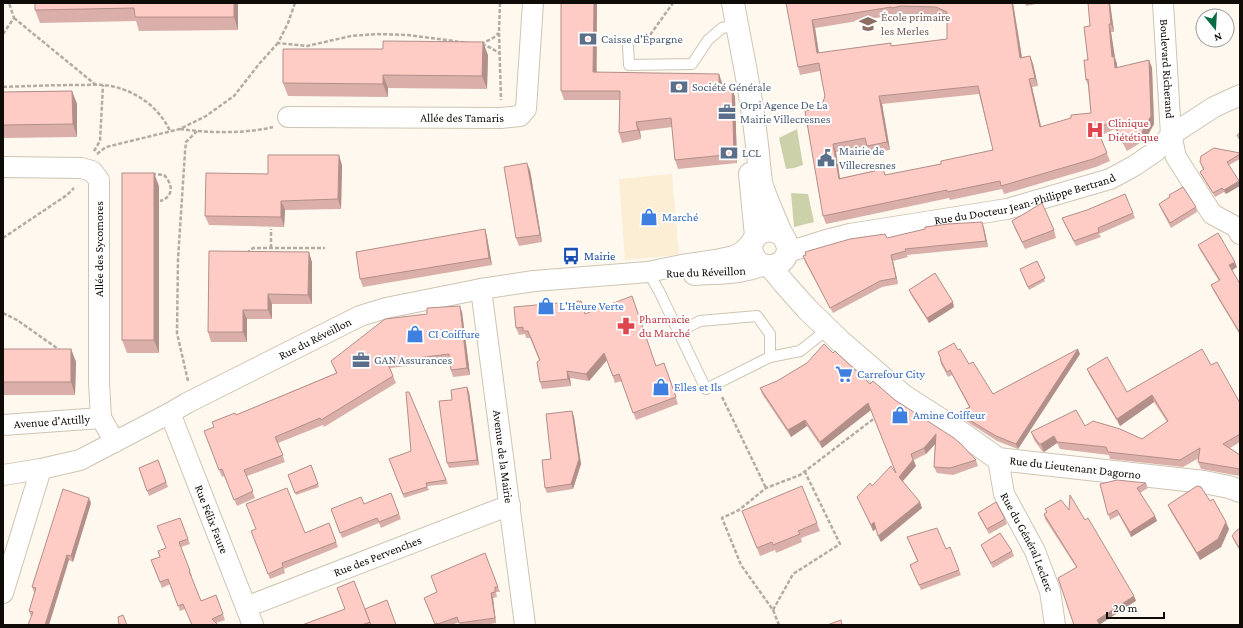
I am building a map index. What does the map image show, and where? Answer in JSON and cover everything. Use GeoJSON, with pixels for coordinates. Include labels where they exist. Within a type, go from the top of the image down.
{"type":"FeatureCollection","features":[{"type":"Feature","properties":{"kind":"street","name":"Allée des Tamaris"},"geometry":{"type":"LineString","coordinates":[[290,117],[501,118],[520,116],[526,109],[533,3]]}},
{"type":"Feature","properties":{"kind":"street","name":"Boulevard Richerand"},"geometry":{"type":"LineString","coordinates":[[1163,3],[1171,135],[1176,157],[1212,214],[1236,227],[1240,234]]}},
{"type":"Feature","properties":{"kind":"street","name":"Rue du Lieutenant Dagorno"},"geometry":{"type":"LineString","coordinates":[[737,9],[762,185],[783,282],[807,309],[904,396],[963,434],[998,459],[1204,482],[1229,487],[1240,491]]}},
{"type":"Feature","properties":{"kind":"street","name":"Rue du Docteur Jean-Philippe Bertrand"},"geometry":{"type":"LineString","coordinates":[[778,255],[850,234],[1007,209],[1110,180],[1156,151],[1171,135],[1214,108],[1240,95]]}},
{"type":"Feature","properties":{"kind":"street","name":"Rue du Lieutenant Dagorno"},"geometry":{"type":"LineString","coordinates":[[754,121],[750,171],[754,239],[752,247],[755,258],[759,262],[778,255]]}},
{"type":"Feature","properties":{"kind":"street"},"geometry":{"type":"LineString","coordinates":[[3,167],[82,168]]}},
{"type":"Feature","properties":{"kind":"street","name":"Allée des Sycomores"},"geometry":{"type":"LineString","coordinates":[[82,168],[92,171],[99,180],[99,382],[102,418]]}},
{"type":"Feature","properties":{"kind":"street"},"geometry":{"type":"LineString","coordinates":[[754,239],[766,230],[777,232],[778,255]]}},
{"type":"Feature","properties":{"kind":"street","name":"Rue du Réveillon"},"geometry":{"type":"LineString","coordinates":[[3,475],[41,469],[80,460],[178,408],[360,316],[386,308],[481,289],[534,281],[648,272],[734,256],[743,251],[754,239]]}},
{"type":"Feature","properties":{"kind":"street","name":"Rue du Réveillon"},"geometry":{"type":"LineString","coordinates":[[648,272],[680,275],[740,273],[752,270],[778,255]]}},
{"type":"Feature","properties":{"kind":"street","name":"Avenue de la Mairie"},"geometry":{"type":"LineString","coordinates":[[481,289],[525,625]]}},
{"type":"Feature","properties":{"kind":"street","name":"Rue Félix Faure"},"geometry":{"type":"LineString","coordinates":[[178,408],[253,625]]}},
{"type":"Feature","properties":{"kind":"street"},"geometry":{"type":"LineString","coordinates":[[102,418],[115,442]]}},
{"type":"Feature","properties":{"kind":"street","name":"Avenue d'Attilly"},"geometry":{"type":"LineString","coordinates":[[3,425],[102,418]]}},
{"type":"Feature","properties":{"kind":"street","name":"Rue du Général Leclerc"},"geometry":{"type":"LineString","coordinates":[[998,459],[1004,494],[1035,551],[1050,591],[1055,625]]}},
{"type":"Feature","properties":{"kind":"street"},"geometry":{"type":"LineString","coordinates":[[3,593],[41,469]]}},
{"type":"Feature","properties":{"kind":"street","name":"Rue des Pervenches"},"geometry":{"type":"LineString","coordinates":[[246,607],[510,505]]}},
{"type":"Feature","properties":{"kind":"lane"},"geometry":{"type":"LineString","coordinates":[[628,47],[630,65],[692,64],[708,40],[722,28],[737,9]]}},
{"type":"Feature","properties":{"kind":"lane"},"geometry":{"type":"LineString","coordinates":[[648,272],[706,389],[770,357],[800,351],[822,322]]}},
{"type":"Feature","properties":{"kind":"lane"},"geometry":{"type":"LineString","coordinates":[[678,332],[700,321],[757,316],[770,334],[770,357]]}},
{"type":"Feature","properties":{"kind":"path"},"geometry":{"type":"LineString","coordinates":[[9,3],[14,18],[96,85]]}},
{"type":"Feature","properties":{"kind":"path"},"geometry":{"type":"LineString","coordinates":[[103,85],[100,141],[94,152],[93,159],[106,146],[180,129],[206,116],[234,96],[259,64],[278,44],[295,3]]}},
{"type":"Feature","properties":{"kind":"path"},"geometry":{"type":"LineString","coordinates":[[500,3],[499,33],[501,118]]}},
{"type":"Feature","properties":{"kind":"path"},"geometry":{"type":"LineString","coordinates":[[628,47],[638,46],[645,42],[673,3]]}},
{"type":"Feature","properties":{"kind":"path"},"geometry":{"type":"LineString","coordinates":[[3,34],[14,18]]}},
{"type":"Feature","properties":{"kind":"path"},"geometry":{"type":"LineString","coordinates":[[499,33],[481,44],[500,53]]}},
{"type":"Feature","properties":{"kind":"path"},"geometry":{"type":"LineString","coordinates":[[278,44],[307,46],[351,36],[377,34],[408,35],[474,43]]}},
{"type":"Feature","properties":{"kind":"path"},"geometry":{"type":"LineString","coordinates":[[3,87],[110,86],[138,97],[153,108],[170,131]]}},
{"type":"Feature","properties":{"kind":"path"},"geometry":{"type":"LineString","coordinates":[[180,129],[216,133],[239,132],[287,123],[290,121],[290,117]]}},
{"type":"Feature","properties":{"kind":"path"},"geometry":{"type":"LineString","coordinates":[[178,408],[180,393],[190,387],[177,333],[177,290],[184,152],[186,142],[197,131]]}},
{"type":"Feature","properties":{"kind":"path"},"geometry":{"type":"LineString","coordinates":[[3,238],[67,195],[82,178],[82,168]]}},
{"type":"Feature","properties":{"kind":"path"},"geometry":{"type":"LineString","coordinates":[[150,174],[164,175],[169,180],[171,186],[168,197],[160,201]]}},
{"type":"Feature","properties":{"kind":"path"},"geometry":{"type":"LineString","coordinates":[[271,229],[271,248]]}},
{"type":"Feature","properties":{"kind":"path"},"geometry":{"type":"LineString","coordinates":[[249,257],[249,251],[253,248],[325,248]]}},
{"type":"Feature","properties":{"kind":"path"},"geometry":{"type":"LineString","coordinates":[[3,313],[17,320],[64,353]]}},
{"type":"Feature","properties":{"kind":"path"},"geometry":{"type":"LineString","coordinates":[[722,397],[766,488]]}},
{"type":"Feature","properties":{"kind":"path"},"geometry":{"type":"LineString","coordinates":[[779,625],[773,610],[741,565],[722,518],[739,510],[766,488],[800,475],[879,415]]}},
{"type":"Feature","properties":{"kind":"path"},"geometry":{"type":"LineString","coordinates":[[773,610],[793,574],[840,544],[804,472]]}},
{"type":"Feature","properties":{"kind":"shaded area","name":"Marché"},"geometry":{"type":"Polygon","coordinates":[[[672,174],[679,255],[625,260],[619,179],[672,174]]]}},
{"type":"Feature","properties":{"kind":"green space"},"geometry":{"type":"Polygon","coordinates":[[[797,129],[803,165],[786,169],[779,138],[797,129]]]}},
{"type":"Feature","properties":{"kind":"green space"},"geometry":{"type":"Polygon","coordinates":[[[791,193],[808,194],[814,222],[794,227],[791,193]]]}},
{"type":"Feature","properties":{"kind":"building"},"geometry":{"type":"Polygon","coordinates":[[[35,3],[234,3],[234,17],[135,17],[134,8],[35,10],[35,3]]]}},
{"type":"Feature","properties":{"kind":"building"},"geometry":{"type":"Polygon","coordinates":[[[561,3],[594,3],[593,72],[719,74],[719,90],[732,88],[734,154],[675,160],[671,118],[636,122],[638,130],[619,133],[620,91],[561,91],[561,3]]]}},
{"type":"Feature","properties":{"kind":"building"},"geometry":{"type":"Polygon","coordinates":[[[786,3],[1012,3],[1020,58],[1030,56],[1035,78],[1029,79],[1040,127],[1071,118],[1071,115],[1091,113],[1088,79],[1086,80],[1084,60],[1088,60],[1084,27],[1090,26],[1088,3],[1109,3],[1112,57],[1114,56],[1115,68],[1149,60],[1151,116],[1142,132],[1125,143],[1112,121],[1097,129],[1107,153],[1093,159],[1001,186],[1000,181],[947,192],[947,190],[823,216],[805,111],[821,108],[825,96],[819,63],[798,67],[786,3]],[[901,6],[812,20],[817,53],[891,43],[891,46],[947,39],[947,12],[936,7],[901,6]],[[978,86],[879,96],[887,142],[867,146],[865,138],[833,144],[839,179],[883,169],[885,175],[941,164],[941,161],[993,150],[978,86]]]}},
{"type":"Feature","properties":{"kind":"building"},"geometry":{"type":"Polygon","coordinates":[[[383,41],[483,42],[482,76],[383,75],[383,84],[283,83],[283,49],[383,49],[383,41]]]}},
{"type":"Feature","properties":{"kind":"building"},"geometry":{"type":"Polygon","coordinates":[[[72,91],[73,124],[3,125],[3,92],[72,91]]]}},
{"type":"Feature","properties":{"kind":"building"},"geometry":{"type":"Polygon","coordinates":[[[1240,133],[1240,140],[1237,135],[1240,133]]]}},
{"type":"Feature","properties":{"kind":"building"},"geometry":{"type":"Polygon","coordinates":[[[1214,148],[1240,154],[1227,162],[1239,181],[1224,190],[1222,188],[1213,193],[1200,172],[1204,169],[1200,162],[1201,156],[1214,148]]]}},
{"type":"Feature","properties":{"kind":"building"},"geometry":{"type":"Polygon","coordinates":[[[268,155],[339,155],[338,199],[281,201],[281,217],[205,216],[206,173],[268,174],[268,155]]]}},
{"type":"Feature","properties":{"kind":"building"},"geometry":{"type":"Polygon","coordinates":[[[527,163],[540,235],[516,238],[504,167],[527,163]]]}},
{"type":"Feature","properties":{"kind":"building"},"geometry":{"type":"Polygon","coordinates":[[[122,173],[154,173],[154,340],[122,340],[122,173]]]}},
{"type":"Feature","properties":{"kind":"building"},"geometry":{"type":"Polygon","coordinates":[[[1183,187],[1196,207],[1170,223],[1159,204],[1170,197],[1169,195],[1183,187]]]}},
{"type":"Feature","properties":{"kind":"building"},"geometry":{"type":"Polygon","coordinates":[[[1125,194],[1133,213],[1098,228],[1099,232],[1074,241],[1062,218],[1087,210],[1125,194]]]}},
{"type":"Feature","properties":{"kind":"building"},"geometry":{"type":"Polygon","coordinates":[[[1042,203],[1054,230],[1022,242],[1012,221],[1042,203]]]}},
{"type":"Feature","properties":{"kind":"building"},"geometry":{"type":"Polygon","coordinates":[[[982,222],[986,241],[905,249],[906,251],[891,255],[896,278],[880,281],[830,308],[803,256],[806,255],[805,252],[850,239],[885,234],[887,238],[925,229],[925,227],[982,222]]]}},
{"type":"Feature","properties":{"kind":"building"},"geometry":{"type":"Polygon","coordinates":[[[485,229],[489,258],[360,279],[356,252],[485,229]]]}},
{"type":"Feature","properties":{"kind":"building"},"geometry":{"type":"Polygon","coordinates":[[[1218,233],[1235,262],[1229,265],[1240,284],[1240,333],[1211,285],[1220,280],[1198,245],[1218,233]]]}},
{"type":"Feature","properties":{"kind":"building"},"geometry":{"type":"Polygon","coordinates":[[[209,251],[309,252],[308,295],[268,294],[268,310],[243,310],[243,332],[208,332],[209,251]]]}},
{"type":"Feature","properties":{"kind":"building"},"geometry":{"type":"Polygon","coordinates":[[[1037,261],[1045,278],[1028,287],[1020,269],[1037,261]]]}},
{"type":"Feature","properties":{"kind":"building"},"geometry":{"type":"Polygon","coordinates":[[[935,273],[953,302],[927,318],[909,290],[935,273]]]}},
{"type":"Feature","properties":{"kind":"building"},"geometry":{"type":"Polygon","coordinates":[[[632,296],[656,366],[664,363],[676,397],[633,413],[619,374],[613,376],[604,353],[586,374],[567,371],[568,379],[540,382],[537,362],[540,360],[528,331],[523,331],[523,327],[516,328],[514,307],[581,301],[585,314],[632,296]]]}},
{"type":"Feature","properties":{"kind":"building"},"geometry":{"type":"Polygon","coordinates":[[[460,306],[467,368],[451,370],[449,354],[387,362],[393,376],[321,420],[320,418],[275,437],[283,455],[244,470],[253,491],[234,500],[222,469],[219,470],[204,431],[214,427],[212,422],[235,413],[236,415],[337,373],[331,361],[385,319],[427,314],[427,308],[460,306]]]}},
{"type":"Feature","properties":{"kind":"building"},"geometry":{"type":"Polygon","coordinates":[[[954,343],[958,350],[960,349],[969,364],[973,362],[993,394],[1078,349],[1016,444],[996,436],[958,413],[970,407],[950,370],[947,372],[938,352],[954,343]]]}},
{"type":"Feature","properties":{"kind":"building"},"geometry":{"type":"Polygon","coordinates":[[[824,344],[833,353],[835,351],[870,384],[873,381],[895,400],[954,438],[976,460],[950,468],[934,467],[936,434],[924,448],[911,454],[913,460],[899,477],[920,502],[878,536],[874,522],[871,525],[857,497],[870,483],[872,486],[891,466],[896,473],[868,403],[820,442],[805,420],[788,430],[760,388],[777,381],[807,363],[824,344]]]}},
{"type":"Feature","properties":{"kind":"building"},"geometry":{"type":"Polygon","coordinates":[[[3,349],[71,349],[71,382],[3,382],[3,349]]]}},
{"type":"Feature","properties":{"kind":"building"},"geometry":{"type":"Polygon","coordinates":[[[1202,349],[1211,365],[1217,362],[1240,403],[1240,434],[1223,444],[1240,455],[1240,469],[1198,462],[1200,448],[1180,460],[1108,452],[1106,447],[1057,442],[1054,436],[1039,444],[1031,432],[1076,410],[1085,426],[1093,421],[1120,429],[1142,439],[1168,421],[1152,395],[1117,419],[1087,369],[1107,357],[1127,392],[1202,349]]]}},
{"type":"Feature","properties":{"kind":"building"},"geometry":{"type":"Polygon","coordinates":[[[467,387],[477,460],[447,463],[439,401],[452,400],[451,390],[467,387]]]}},
{"type":"Feature","properties":{"kind":"building"},"geometry":{"type":"Polygon","coordinates":[[[406,392],[409,392],[446,480],[426,483],[427,487],[403,494],[389,459],[411,451],[406,392]]]}},
{"type":"Feature","properties":{"kind":"building"},"geometry":{"type":"Polygon","coordinates":[[[572,411],[579,459],[571,484],[545,488],[542,460],[551,459],[546,414],[572,411]]]}},
{"type":"Feature","properties":{"kind":"building"},"geometry":{"type":"Polygon","coordinates":[[[158,460],[166,482],[147,491],[139,468],[158,460]]]}},
{"type":"Feature","properties":{"kind":"building"},"geometry":{"type":"Polygon","coordinates":[[[311,465],[318,484],[295,493],[288,475],[311,465]]]}},
{"type":"Feature","properties":{"kind":"building"},"geometry":{"type":"Polygon","coordinates":[[[1117,480],[1146,483],[1137,488],[1155,516],[1130,532],[1117,510],[1108,515],[1100,484],[1117,480]]]}},
{"type":"Feature","properties":{"kind":"building"},"geometry":{"type":"Polygon","coordinates":[[[802,486],[817,523],[798,531],[800,534],[773,545],[772,542],[757,548],[742,511],[802,486]]]}},
{"type":"Feature","properties":{"kind":"building"},"geometry":{"type":"Polygon","coordinates":[[[1197,486],[1201,487],[1210,501],[1213,499],[1226,522],[1218,539],[1197,553],[1168,505],[1197,486]]]}},
{"type":"Feature","properties":{"kind":"building"},"geometry":{"type":"Polygon","coordinates":[[[287,488],[305,533],[329,523],[336,542],[282,563],[283,567],[268,574],[251,531],[256,529],[246,504],[287,488]]]}},
{"type":"Feature","properties":{"kind":"building"},"geometry":{"type":"Polygon","coordinates":[[[63,489],[89,498],[71,556],[67,555],[45,625],[28,625],[33,612],[29,611],[36,588],[32,587],[63,489]]]}},
{"type":"Feature","properties":{"kind":"building"},"geometry":{"type":"Polygon","coordinates":[[[391,493],[399,514],[379,522],[377,518],[340,533],[331,509],[361,497],[364,504],[391,493]]]}},
{"type":"Feature","properties":{"kind":"building"},"geometry":{"type":"Polygon","coordinates":[[[1070,495],[1085,520],[1088,518],[1134,596],[1097,620],[1100,625],[1074,625],[1058,578],[1077,567],[1044,514],[1047,512],[1045,509],[1061,500],[1069,510],[1070,495]]]}},
{"type":"Feature","properties":{"kind":"building"},"geometry":{"type":"Polygon","coordinates":[[[996,502],[1005,519],[987,529],[978,513],[996,502]]]}},
{"type":"Feature","properties":{"kind":"building"},"geometry":{"type":"Polygon","coordinates":[[[180,518],[188,539],[179,542],[189,571],[201,601],[216,595],[223,614],[212,619],[218,625],[192,625],[183,604],[178,606],[168,579],[160,582],[151,560],[160,557],[158,551],[166,548],[157,526],[180,518]]]}},
{"type":"Feature","properties":{"kind":"building"},"geometry":{"type":"Polygon","coordinates":[[[937,528],[946,549],[950,547],[959,570],[919,585],[910,565],[918,561],[907,537],[937,528]]]}},
{"type":"Feature","properties":{"kind":"building"},"geometry":{"type":"Polygon","coordinates":[[[1240,528],[1240,549],[1232,536],[1240,528]]]}},
{"type":"Feature","properties":{"kind":"building"},"geometry":{"type":"Polygon","coordinates":[[[1000,533],[1012,551],[991,563],[981,545],[1000,533]]]}},
{"type":"Feature","properties":{"kind":"building"},"geometry":{"type":"Polygon","coordinates":[[[485,553],[498,587],[495,587],[495,592],[491,593],[495,618],[459,623],[457,617],[435,624],[424,598],[437,592],[431,576],[485,553]]]}},
{"type":"Feature","properties":{"kind":"building"},"geometry":{"type":"Polygon","coordinates":[[[354,581],[370,622],[362,625],[302,625],[345,609],[337,588],[354,581]]]}},
{"type":"Feature","properties":{"kind":"building"},"geometry":{"type":"Polygon","coordinates":[[[387,600],[396,625],[371,625],[365,609],[387,600]]]}},
{"type":"Feature","properties":{"kind":"building"},"geometry":{"type":"Polygon","coordinates":[[[123,615],[127,625],[119,625],[118,617],[123,615]]]}},
{"type":"Feature","properties":{"kind":"building"},"geometry":{"type":"Polygon","coordinates":[[[841,620],[842,625],[827,625],[841,620]]]}},
{"type":"Feature","properties":{"kind":"place","name":"École primaire les Merles"},"geometry":{"type":"Point","coordinates":[868,24]}},
{"type":"Feature","properties":{"kind":"place","name":"Caisse d'Épargne"},"geometry":{"type":"Point","coordinates":[588,39]}},
{"type":"Feature","properties":{"kind":"place","name":"Société Générale"},"geometry":{"type":"Point","coordinates":[679,87]}},
{"type":"Feature","properties":{"kind":"place","name":"Orpi Agence De La Mairie Villecresnes"},"geometry":{"type":"Point","coordinates":[727,112]}},
{"type":"Feature","properties":{"kind":"place","name":"Clinique Diététique"},"geometry":{"type":"Point","coordinates":[1095,130]}},
{"type":"Feature","properties":{"kind":"place","name":"LCL"},"geometry":{"type":"Point","coordinates":[729,153]}},
{"type":"Feature","properties":{"kind":"place","name":"Mairie de Villecresnes"},"geometry":{"type":"Point","coordinates":[826,158]}},
{"type":"Feature","properties":{"kind":"place","name":"Marché"},"geometry":{"type":"Point","coordinates":[649,217]}},
{"type":"Feature","properties":{"kind":"place","name":"Mairie"},"geometry":{"type":"Point","coordinates":[571,256]}},
{"type":"Feature","properties":{"kind":"place","name":"L'Heure Verte"},"geometry":{"type":"Point","coordinates":[546,306]}},
{"type":"Feature","properties":{"kind":"place","name":"Pharmacie du Marché"},"geometry":{"type":"Point","coordinates":[626,326]}},
{"type":"Feature","properties":{"kind":"place","name":"CI Coiffure"},"geometry":{"type":"Point","coordinates":[415,334]}},
{"type":"Feature","properties":{"kind":"place","name":"GAN Assurances"},"geometry":{"type":"Point","coordinates":[361,360]}},
{"type":"Feature","properties":{"kind":"place","name":"Carrefour City"},"geometry":{"type":"Point","coordinates":[844,374]}},
{"type":"Feature","properties":{"kind":"place","name":"Elles et Ils"},"geometry":{"type":"Point","coordinates":[661,387]}},
{"type":"Feature","properties":{"kind":"place","name":"Amine Coiffeur"},"geometry":{"type":"Point","coordinates":[900,415]}}]}
